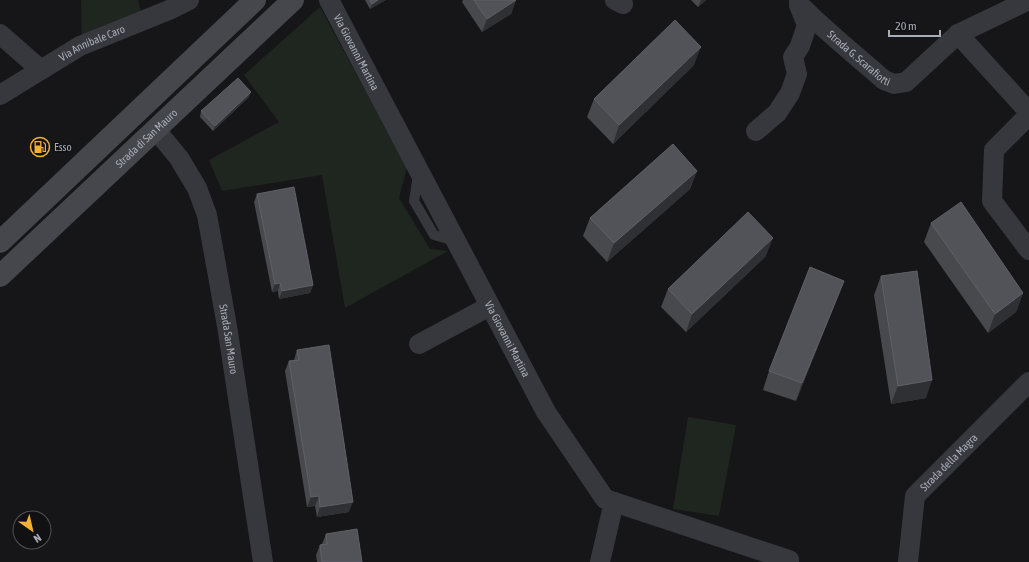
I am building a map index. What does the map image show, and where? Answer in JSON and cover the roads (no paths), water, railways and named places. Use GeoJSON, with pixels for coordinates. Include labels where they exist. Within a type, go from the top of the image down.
{"type":"FeatureCollection","features":[{"type":"Feature","properties":{"kind":"main road"},"geometry":{"type":"LineString","coordinates":[[0,242],[255,0]]}},
{"type":"Feature","properties":{"kind":"main road","name":"Strada di San Mauro"},"geometry":{"type":"LineString","coordinates":[[0,276],[293,0]]}},
{"type":"Feature","properties":{"kind":"street","name":"Via Annibale Caro"},"geometry":{"type":"LineString","coordinates":[[0,95],[80,46],[169,10],[189,0]]}},
{"type":"Feature","properties":{"kind":"street","name":"Via Giovanni Martina"},"geometry":{"type":"LineString","coordinates":[[330,0],[546,412],[605,499],[789,560],[788,562]]}},
{"type":"Feature","properties":{"kind":"street","name":"Strada G. Scarafiotti"},"geometry":{"type":"LineString","coordinates":[[799,2],[817,23],[884,80],[894,84],[906,82],[958,34],[1029,0]]}},
{"type":"Feature","properties":{"kind":"street"},"geometry":{"type":"LineString","coordinates":[[756,131],[777,113],[790,93],[797,74],[793,56],[800,46],[807,25],[799,2]]}},
{"type":"Feature","properties":{"kind":"street"},"geometry":{"type":"LineString","coordinates":[[0,34],[41,70]]}},
{"type":"Feature","properties":{"kind":"street"},"geometry":{"type":"LineString","coordinates":[[958,34],[1029,114],[994,150],[992,201],[1029,250]]}},
{"type":"Feature","properties":{"kind":"street","name":"Strada San Mauro"},"geometry":{"type":"LineString","coordinates":[[156,130],[183,164],[197,188],[207,215],[227,326],[263,562]]}},
{"type":"Feature","properties":{"kind":"street"},"geometry":{"type":"LineString","coordinates":[[419,344],[490,306]]}},
{"type":"Feature","properties":{"kind":"street","name":"Strada della Magra"},"geometry":{"type":"LineString","coordinates":[[908,562],[915,496],[1029,382]]}},
{"type":"Feature","properties":{"kind":"street"},"geometry":{"type":"LineString","coordinates":[[600,562],[614,502]]}},
{"type":"Feature","properties":{"kind":"place","name":"Esso"},"geometry":{"type":"Point","coordinates":[40,147]}}]}
